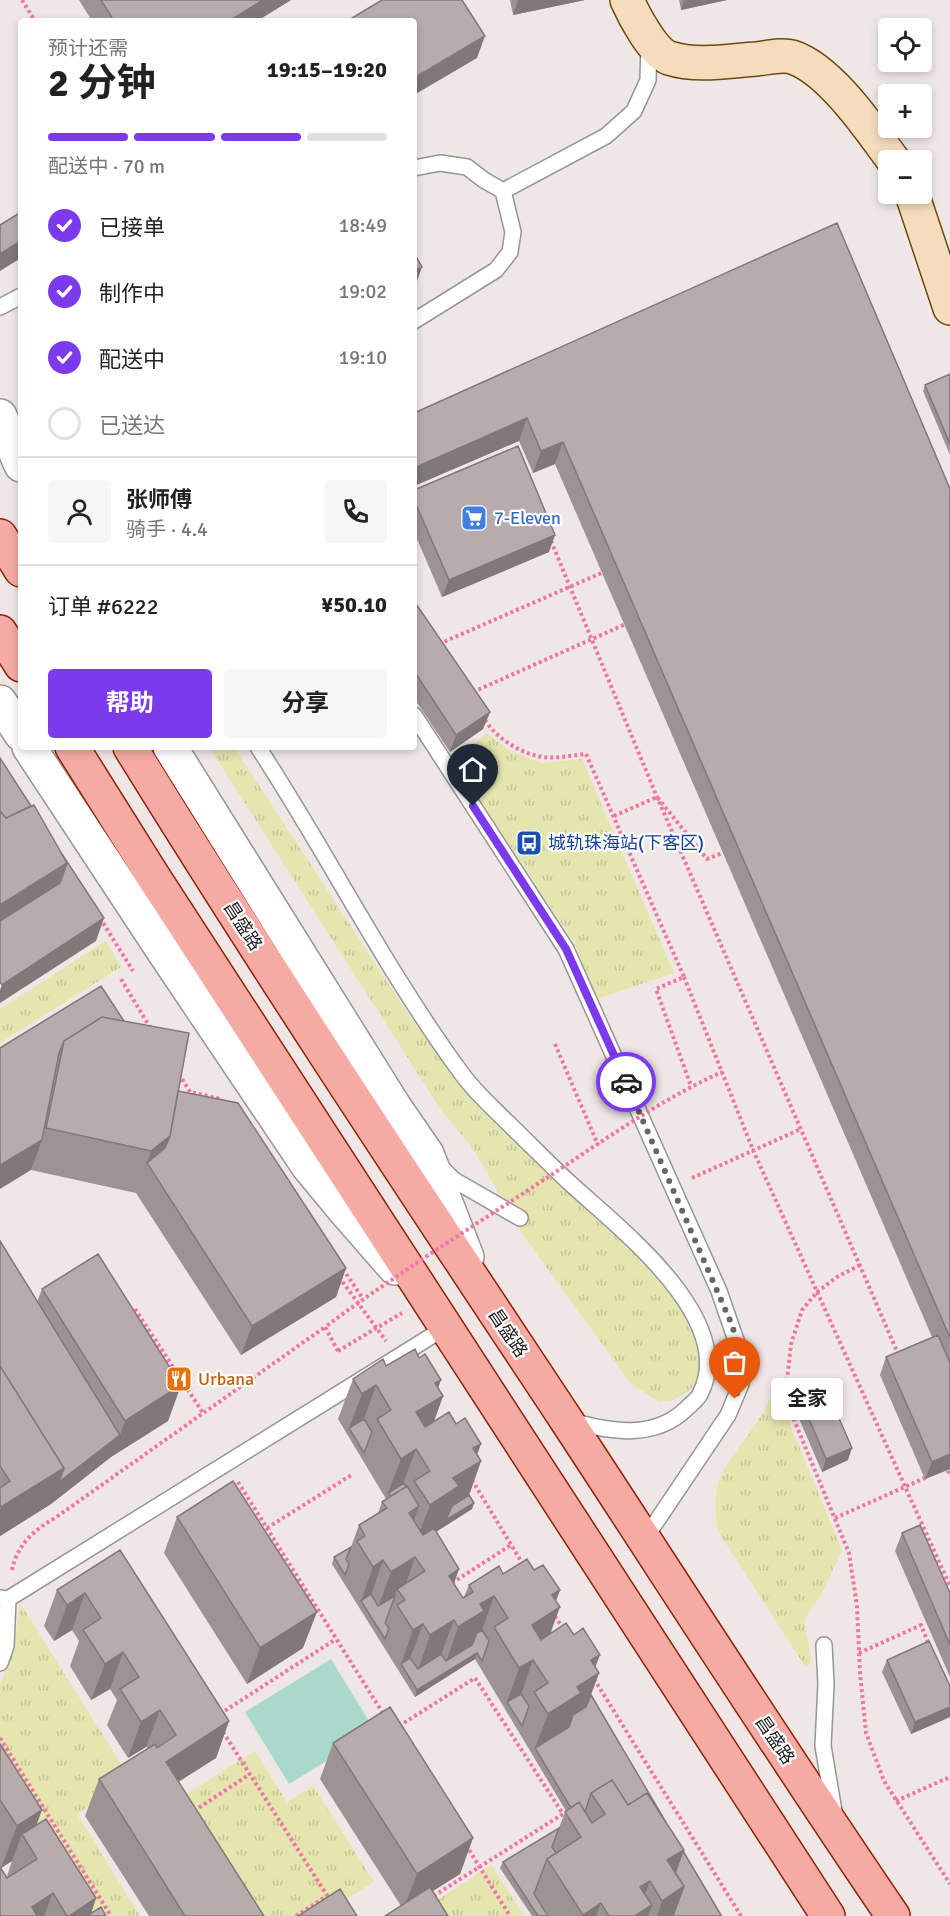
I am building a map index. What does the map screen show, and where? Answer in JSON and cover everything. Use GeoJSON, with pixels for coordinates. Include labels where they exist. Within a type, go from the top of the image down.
{"type":"FeatureCollection","features":[{"type":"Feature","properties":{"kind":"main road"},"geometry":{"type":"LineString","coordinates":[[627,0],[634,18],[650,40],[668,57],[697,63],[791,56],[810,67],[831,82],[886,150]]}},
{"type":"Feature","properties":{"kind":"main road"},"geometry":{"type":"LineString","coordinates":[[915,204],[950,308]]}},
{"type":"Feature","properties":{"kind":"main road"},"geometry":{"type":"LineString","coordinates":[[0,536],[18,565]]}},
{"type":"Feature","properties":{"kind":"main road"},"geometry":{"type":"LineString","coordinates":[[0,632],[18,660]]}},
{"type":"Feature","properties":{"kind":"main road"},"geometry":{"type":"LineString","coordinates":[[74,750],[821,1907]]}},
{"type":"Feature","properties":{"kind":"main road","name":"昌盛路"},"geometry":{"type":"LineString","coordinates":[[132,750],[199,859],[479,1289],[839,1838],[893,1916]]}},
{"type":"Feature","properties":{"kind":"street"},"geometry":{"type":"LineString","coordinates":[[0,416],[18,458]]}},
{"type":"Feature","properties":{"kind":"street"},"geometry":{"type":"LineString","coordinates":[[0,702],[18,729]]}},
{"type":"Feature","properties":{"kind":"street"},"geometry":{"type":"LineString","coordinates":[[31,750],[308,1166],[437,1315]]}},
{"type":"Feature","properties":{"kind":"street"},"geometry":{"type":"LineString","coordinates":[[172,750],[394,1106],[427,1154],[479,1289]]}},
{"type":"Feature","properties":{"kind":"lane"},"geometry":{"type":"LineString","coordinates":[[503,191],[606,136],[634,111],[648,80],[650,40]]}},
{"type":"Feature","properties":{"kind":"lane"},"geometry":{"type":"LineString","coordinates":[[417,167],[440,163],[467,167],[503,191],[513,232],[510,252],[496,270],[417,319]]}},
{"type":"Feature","properties":{"kind":"lane"},"geometry":{"type":"LineString","coordinates":[[0,307],[18,298]]}},
{"type":"Feature","properties":{"kind":"lane"},"geometry":{"type":"LineString","coordinates":[[417,720],[566,949],[673,1187],[732,1325],[740,1352],[741,1383],[728,1415],[644,1540]]}},
{"type":"Feature","properties":{"kind":"lane"},"geometry":{"type":"LineString","coordinates":[[260,750],[408,994],[471,1086],[553,1167],[657,1263],[678,1289],[706,1341],[708,1367],[700,1395],[681,1414],[660,1426],[631,1432],[605,1430],[566,1419]]}},
{"type":"Feature","properties":{"kind":"lane"},"geometry":{"type":"LineString","coordinates":[[427,1154],[454,1180],[520,1218]]}},
{"type":"Feature","properties":{"kind":"lane"},"geometry":{"type":"LineString","coordinates":[[0,1663],[6,1646],[4,1599],[397,1358],[437,1315]]}},
{"type":"Feature","properties":{"kind":"lane"},"geometry":{"type":"LineString","coordinates":[[824,1645],[826,1684],[824,1746],[830,1795],[839,1838]]}},
{"type":"Feature","properties":{"kind":"path"},"geometry":{"type":"LineString","coordinates":[[22,0],[33,18]]}},
{"type":"Feature","properties":{"kind":"path"},"geometry":{"type":"LineString","coordinates":[[548,535],[657,797],[901,1361]]}},
{"type":"Feature","properties":{"kind":"path"},"geometry":{"type":"LineString","coordinates":[[431,639],[436,645],[613,568]]}},
{"type":"Feature","properties":{"kind":"path"},"geometry":{"type":"LineString","coordinates":[[469,693],[635,620]]}},
{"type":"Feature","properties":{"kind":"path"},"geometry":{"type":"LineString","coordinates":[[480,712],[491,730],[512,746],[543,757],[586,754],[684,977],[753,1150],[950,1586]]}},
{"type":"Feature","properties":{"kind":"path"},"geometry":{"type":"LineString","coordinates":[[614,816],[657,797]]}},
{"type":"Feature","properties":{"kind":"path"},"geometry":{"type":"LineString","coordinates":[[657,797],[707,859],[729,850]]}},
{"type":"Feature","properties":{"kind":"path"},"geometry":{"type":"LineString","coordinates":[[684,977],[656,989],[691,1086]]}},
{"type":"Feature","properties":{"kind":"path"},"geometry":{"type":"LineString","coordinates":[[121,979],[155,1035]]}},
{"type":"Feature","properties":{"kind":"path"},"geometry":{"type":"LineString","coordinates":[[555,1044],[598,1145]]}},
{"type":"Feature","properties":{"kind":"path"},"geometry":{"type":"LineString","coordinates":[[4,1599],[22,1543],[39,1527],[55,1518],[363,1299],[691,1086],[722,1072]]}},
{"type":"Feature","properties":{"kind":"path"},"geometry":{"type":"LineString","coordinates":[[178,1073],[190,1092],[221,1099],[228,1108]]}},
{"type":"Feature","properties":{"kind":"path"},"geometry":{"type":"LineString","coordinates":[[673,1187],[801,1129]]}},
{"type":"Feature","properties":{"kind":"path"},"geometry":{"type":"LineString","coordinates":[[338,1261],[363,1299]]}},
{"type":"Feature","properties":{"kind":"path"},"geometry":{"type":"LineString","coordinates":[[860,1265],[837,1277],[817,1292],[802,1310],[791,1344],[787,1380],[790,1410],[849,1553],[857,1606],[866,1733],[884,1781],[950,1884]]}},
{"type":"Feature","properties":{"kind":"path"},"geometry":{"type":"LineString","coordinates":[[335,1270],[397,1358]]}},
{"type":"Feature","properties":{"kind":"path"},"geometry":{"type":"LineString","coordinates":[[135,1310],[203,1413]]}},
{"type":"Feature","properties":{"kind":"path"},"geometry":{"type":"LineString","coordinates":[[325,1327],[338,1351],[377,1328],[437,1315]]}},
{"type":"Feature","properties":{"kind":"path"},"geometry":{"type":"LineString","coordinates":[[942,1458],[950,1476]]}},
{"type":"Feature","properties":{"kind":"path"},"geometry":{"type":"LineString","coordinates":[[226,1464],[387,1720]]}},
{"type":"Feature","properties":{"kind":"path"},"geometry":{"type":"LineString","coordinates":[[835,1518],[947,1468]]}},
{"type":"Feature","properties":{"kind":"path"},"geometry":{"type":"LineString","coordinates":[[267,1528],[353,1474]]}},
{"type":"Feature","properties":{"kind":"path"},"geometry":{"type":"LineString","coordinates":[[469,1476],[530,1576]]}},
{"type":"Feature","properties":{"kind":"path"},"geometry":{"type":"LineString","coordinates":[[444,1588],[511,1545]]}},
{"type":"Feature","properties":{"kind":"path"},"geometry":{"type":"LineString","coordinates":[[555,1616],[567,1636]]}},
{"type":"Feature","properties":{"kind":"path"},"geometry":{"type":"LineString","coordinates":[[859,1653],[921,1625],[933,1654]]}},
{"type":"Feature","properties":{"kind":"path"},"geometry":{"type":"LineString","coordinates":[[214,1718],[336,1639]]}},
{"type":"Feature","properties":{"kind":"path"},"geometry":{"type":"LineString","coordinates":[[592,1676],[741,1916]]}},
{"type":"Feature","properties":{"kind":"path"},"geometry":{"type":"LineString","coordinates":[[393,1730],[475,1678],[562,1814],[431,1897]]}},
{"type":"Feature","properties":{"kind":"path"},"geometry":{"type":"LineString","coordinates":[[220,1727],[332,1903]]}},
{"type":"Feature","properties":{"kind":"path"},"geometry":{"type":"LineString","coordinates":[[0,1738],[111,1916]]}},
{"type":"Feature","properties":{"kind":"path"},"geometry":{"type":"LineString","coordinates":[[190,1814],[250,1774]]}},
{"type":"Feature","properties":{"kind":"path"},"geometry":{"type":"LineString","coordinates":[[897,1801],[950,1777]]}},
{"type":"Feature","properties":{"kind":"path"},"geometry":{"type":"LineString","coordinates":[[460,1837],[510,1916]]}},
{"type":"Feature","properties":{"kind":"path"},"geometry":{"type":"LineString","coordinates":[[296,1916],[327,1896]]}},
{"type":"Feature","properties":{"kind":"green space"},"geometry":{"type":"Polygon","coordinates":[[[487,733],[510,751],[542,763],[582,759],[674,973],[597,999],[575,944],[453,759],[487,733]]]}},
{"type":"Feature","properties":{"kind":"green space"},"geometry":{"type":"Polygon","coordinates":[[[211,750],[236,750],[410,1017],[457,1080],[503,1130],[625,1242],[673,1291],[699,1340],[701,1355],[698,1380],[689,1391],[673,1400],[659,1402],[631,1384],[518,1228],[474,1150],[441,1110],[211,750]]]}},
{"type":"Feature","properties":{"kind":"green space"},"geometry":{"type":"Polygon","coordinates":[[[106,941],[121,967],[0,1043],[0,1009],[106,941]]]}},
{"type":"Feature","properties":{"kind":"green space"},"geometry":{"type":"Polygon","coordinates":[[[781,1378],[784,1409],[842,1551],[821,1594],[804,1620],[812,1661],[806,1668],[718,1531],[715,1511],[719,1481],[724,1469],[759,1419],[781,1378]]]}},
{"type":"Feature","properties":{"kind":"green space"},"geometry":{"type":"Polygon","coordinates":[[[20,1603],[131,1780],[77,1814],[140,1916],[73,1916],[0,1801],[0,1687],[14,1645],[20,1603]]]}},
{"type":"Feature","properties":{"kind":"green space"},"geometry":{"type":"Polygon","coordinates":[[[255,1751],[287,1802],[313,1786],[374,1882],[320,1916],[241,1916],[170,1804],[255,1751]]]}},
{"type":"Feature","properties":{"kind":"green space"},"geometry":{"type":"Polygon","coordinates":[[[491,1865],[524,1916],[420,1916],[418,1913],[491,1865]]]}},
{"type":"Feature","properties":{"kind":"shaded area"},"geometry":{"type":"Polygon","coordinates":[[[331,1659],[375,1731],[289,1784],[245,1712],[331,1659]]]}},
{"type":"Feature","properties":{"kind":"building"},"geometry":{"type":"Polygon","coordinates":[[[101,0],[263,0],[234,18],[112,18],[101,0]]]}},
{"type":"Feature","properties":{"kind":"building"},"geometry":{"type":"Polygon","coordinates":[[[382,0],[462,0],[485,36],[417,76],[417,18],[352,18],[382,0]]]}},
{"type":"Feature","properties":{"kind":"building"},"geometry":{"type":"Polygon","coordinates":[[[18,214],[18,243],[0,254],[0,225],[18,214]]]}},
{"type":"Feature","properties":{"kind":"building"},"geometry":{"type":"Polygon","coordinates":[[[837,223],[950,489],[950,1338],[563,442],[541,451],[527,418],[417,467],[417,412],[837,223]]]}},
{"type":"Feature","properties":{"kind":"building"},"geometry":{"type":"Polygon","coordinates":[[[417,258],[422,267],[417,270],[417,258]]]}},
{"type":"Feature","properties":{"kind":"building"},"geometry":{"type":"Polygon","coordinates":[[[950,374],[950,444],[925,385],[950,374]]]}},
{"type":"Feature","properties":{"kind":"building","name":"7-Eleven"},"geometry":{"type":"Polygon","coordinates":[[[518,446],[555,535],[449,580],[417,507],[417,489],[518,446]]]}},
{"type":"Feature","properties":{"kind":"building"},"geometry":{"type":"Polygon","coordinates":[[[417,605],[490,712],[456,735],[417,676],[417,605]]]}},
{"type":"Feature","properties":{"kind":"building"},"geometry":{"type":"Polygon","coordinates":[[[0,758],[31,806],[6,818],[0,811],[0,758]]]}},
{"type":"Feature","properties":{"kind":"building"},"geometry":{"type":"Polygon","coordinates":[[[34,805],[67,863],[0,905],[0,811],[6,818],[34,805]]]}},
{"type":"Feature","properties":{"kind":"building"},"geometry":{"type":"Polygon","coordinates":[[[60,851],[104,918],[2,985],[0,982],[0,921],[60,883],[67,863],[60,851]]]}},
{"type":"Feature","properties":{"kind":"building"},"geometry":{"type":"Polygon","coordinates":[[[101,986],[124,1021],[102,1017],[64,1041],[59,1053],[42,1140],[0,1165],[0,1048],[101,986]]]}},
{"type":"Feature","properties":{"kind":"building"},"geometry":{"type":"Polygon","coordinates":[[[102,1017],[189,1033],[170,1136],[151,1151],[46,1128],[64,1041],[102,1017]]]}},
{"type":"Feature","properties":{"kind":"building"},"geometry":{"type":"Polygon","coordinates":[[[178,1091],[238,1103],[346,1268],[252,1326],[147,1163],[165,1148],[170,1136],[178,1091]]]}},
{"type":"Feature","properties":{"kind":"building"},"geometry":{"type":"Polygon","coordinates":[[[0,1241],[120,1435],[59,1482],[64,1468],[0,1366],[0,1241]]]}},
{"type":"Feature","properties":{"kind":"building"},"geometry":{"type":"Polygon","coordinates":[[[98,1254],[181,1385],[125,1421],[42,1289],[98,1254]]]}},
{"type":"Feature","properties":{"kind":"building"},"geometry":{"type":"Polygon","coordinates":[[[938,1335],[950,1363],[950,1454],[932,1462],[886,1357],[938,1335]]]}},
{"type":"Feature","properties":{"kind":"building"},"geometry":{"type":"Polygon","coordinates":[[[415,1349],[419,1358],[425,1354],[441,1380],[435,1383],[443,1396],[416,1412],[425,1427],[449,1412],[456,1424],[465,1418],[481,1444],[473,1448],[481,1461],[453,1478],[459,1486],[430,1505],[414,1481],[430,1471],[416,1449],[401,1459],[377,1419],[391,1410],[376,1385],[362,1394],[353,1379],[383,1359],[386,1366],[415,1349]]]}},
{"type":"Feature","properties":{"kind":"building"},"geometry":{"type":"Polygon","coordinates":[[[0,1366],[64,1468],[1,1507],[0,1488],[10,1481],[0,1466],[0,1366]]]}},
{"type":"Feature","properties":{"kind":"building"},"geometry":{"type":"Polygon","coordinates":[[[824,1384],[852,1448],[826,1459],[799,1395],[824,1384]]]}},
{"type":"Feature","properties":{"kind":"building"},"geometry":{"type":"Polygon","coordinates":[[[364,1419],[372,1432],[364,1453],[349,1428],[364,1419]]]}},
{"type":"Feature","properties":{"kind":"building"},"geometry":{"type":"Polygon","coordinates":[[[233,1481],[317,1612],[260,1648],[177,1517],[233,1481]]]}},
{"type":"Feature","properties":{"kind":"building"},"geometry":{"type":"Polygon","coordinates":[[[404,1483],[406,1487],[391,1496],[388,1493],[404,1483]]]}},
{"type":"Feature","properties":{"kind":"building"},"geometry":{"type":"Polygon","coordinates":[[[407,1486],[419,1506],[409,1513],[423,1535],[434,1528],[459,1569],[449,1576],[463,1598],[473,1592],[469,1585],[499,1566],[503,1574],[527,1559],[534,1570],[543,1565],[560,1590],[552,1595],[560,1607],[532,1625],[541,1640],[566,1623],[574,1635],[583,1628],[600,1655],[591,1660],[599,1673],[577,1687],[581,1693],[548,1714],[534,1692],[548,1683],[533,1660],[519,1668],[494,1627],[508,1618],[494,1596],[480,1604],[484,1611],[458,1627],[454,1620],[430,1635],[423,1624],[413,1630],[397,1605],[405,1600],[397,1589],[425,1571],[415,1557],[391,1572],[383,1560],[373,1567],[357,1541],[365,1536],[359,1525],[387,1508],[382,1502],[407,1486]]]}},
{"type":"Feature","properties":{"kind":"building"},"geometry":{"type":"Polygon","coordinates":[[[469,1495],[474,1503],[446,1520],[452,1506],[469,1495]]]}},
{"type":"Feature","properties":{"kind":"building"},"geometry":{"type":"Polygon","coordinates":[[[920,1525],[950,1593],[950,1645],[902,1533],[920,1525]]]}},
{"type":"Feature","properties":{"kind":"building"},"geometry":{"type":"Polygon","coordinates":[[[351,1547],[346,1559],[349,1564],[345,1575],[334,1557],[351,1547]]]}},
{"type":"Feature","properties":{"kind":"building"},"geometry":{"type":"Polygon","coordinates":[[[120,1550],[229,1721],[166,1762],[264,1916],[185,1916],[99,1779],[155,1744],[157,1748],[176,1735],[160,1710],[141,1722],[120,1689],[139,1677],[123,1652],[105,1664],[83,1630],[101,1618],[85,1593],[67,1605],[57,1590],[120,1550]]]}},
{"type":"Feature","properties":{"kind":"building"},"geometry":{"type":"Polygon","coordinates":[[[371,1594],[378,1606],[395,1596],[385,1623],[389,1628],[385,1639],[361,1601],[371,1594]]]}},
{"type":"Feature","properties":{"kind":"building"},"geometry":{"type":"Polygon","coordinates":[[[482,1630],[489,1641],[482,1661],[477,1653],[417,1690],[401,1664],[410,1658],[418,1669],[441,1654],[446,1661],[472,1645],[477,1633],[482,1630]]]}},
{"type":"Feature","properties":{"kind":"building"},"geometry":{"type":"Polygon","coordinates":[[[929,1641],[950,1686],[950,1707],[915,1722],[887,1660],[929,1641]]]}},
{"type":"Feature","properties":{"kind":"building"},"geometry":{"type":"Polygon","coordinates":[[[521,1694],[529,1706],[522,1726],[507,1702],[521,1694]]]}},
{"type":"Feature","properties":{"kind":"building"},"geometry":{"type":"Polygon","coordinates":[[[591,1695],[667,1824],[647,1793],[628,1805],[612,1780],[591,1793],[585,1812],[579,1802],[571,1808],[535,1748],[569,1727],[573,1715],[586,1707],[591,1695]]]}},
{"type":"Feature","properties":{"kind":"building"},"geometry":{"type":"Polygon","coordinates":[[[390,1707],[473,1838],[417,1874],[333,1743],[390,1707]]]}},
{"type":"Feature","properties":{"kind":"building"},"geometry":{"type":"Polygon","coordinates":[[[0,1744],[42,1810],[17,1826],[0,1800],[0,1744]]]}},
{"type":"Feature","properties":{"kind":"building"},"geometry":{"type":"Polygon","coordinates":[[[612,1780],[628,1805],[647,1793],[684,1850],[667,1860],[684,1886],[662,1901],[650,1881],[640,1887],[652,1905],[635,1916],[609,1916],[601,1903],[583,1915],[547,1859],[581,1837],[565,1812],[579,1802],[592,1823],[605,1814],[591,1793],[612,1780]]]}},
{"type":"Feature","properties":{"kind":"building"},"geometry":{"type":"Polygon","coordinates":[[[46,1819],[96,1898],[67,1916],[53,1893],[32,1907],[37,1916],[0,1916],[0,1867],[7,1878],[37,1859],[22,1834],[46,1819]]]}},
{"type":"Feature","properties":{"kind":"building"},"geometry":{"type":"Polygon","coordinates":[[[559,1828],[552,1847],[556,1853],[547,1859],[534,1894],[548,1916],[538,1916],[503,1862],[559,1828]]]}},
{"type":"Feature","properties":{"kind":"building"},"geometry":{"type":"Polygon","coordinates":[[[683,1851],[721,1916],[673,1916],[684,1886],[675,1873],[683,1851]]]}},
{"type":"Feature","properties":{"kind":"building"},"geometry":{"type":"Polygon","coordinates":[[[430,1887],[448,1916],[385,1916],[430,1887]]]}},
{"type":"Feature","properties":{"kind":"building"},"geometry":{"type":"Polygon","coordinates":[[[340,1889],[357,1916],[298,1916],[340,1889]]]}},
{"type":"Feature","properties":{"kind":"building"},"geometry":{"type":"Polygon","coordinates":[[[101,1907],[106,1916],[87,1916],[101,1907]]]}},
{"type":"Feature","properties":{"kind":"way so far"},"geometry":{"type":"LineString","coordinates":[[626,1082],[732,1325],[740,1352],[741,1383],[735,1399]]}},
{"type":"Feature","properties":{"kind":"place","name":"7-Eleven"},"geometry":{"type":"Point","coordinates":[474,518]}},
{"type":"Feature","properties":{"kind":"place","name":"城轨珠海站(下客区)"},"geometry":{"type":"Point","coordinates":[529,843]}},
{"type":"Feature","properties":{"kind":"place","name":"Urbana"},"geometry":{"type":"Point","coordinates":[179,1379]}},
{"type":"Feature","properties":{"kind":"place","name":"全家"},"geometry":{"type":"Point","coordinates":[735,1399]}},
{"type":"Feature","properties":{"kind":"route"},"geometry":{"type":"LineString","coordinates":[[473,806],[566,949],[626,1082]]}}]}
